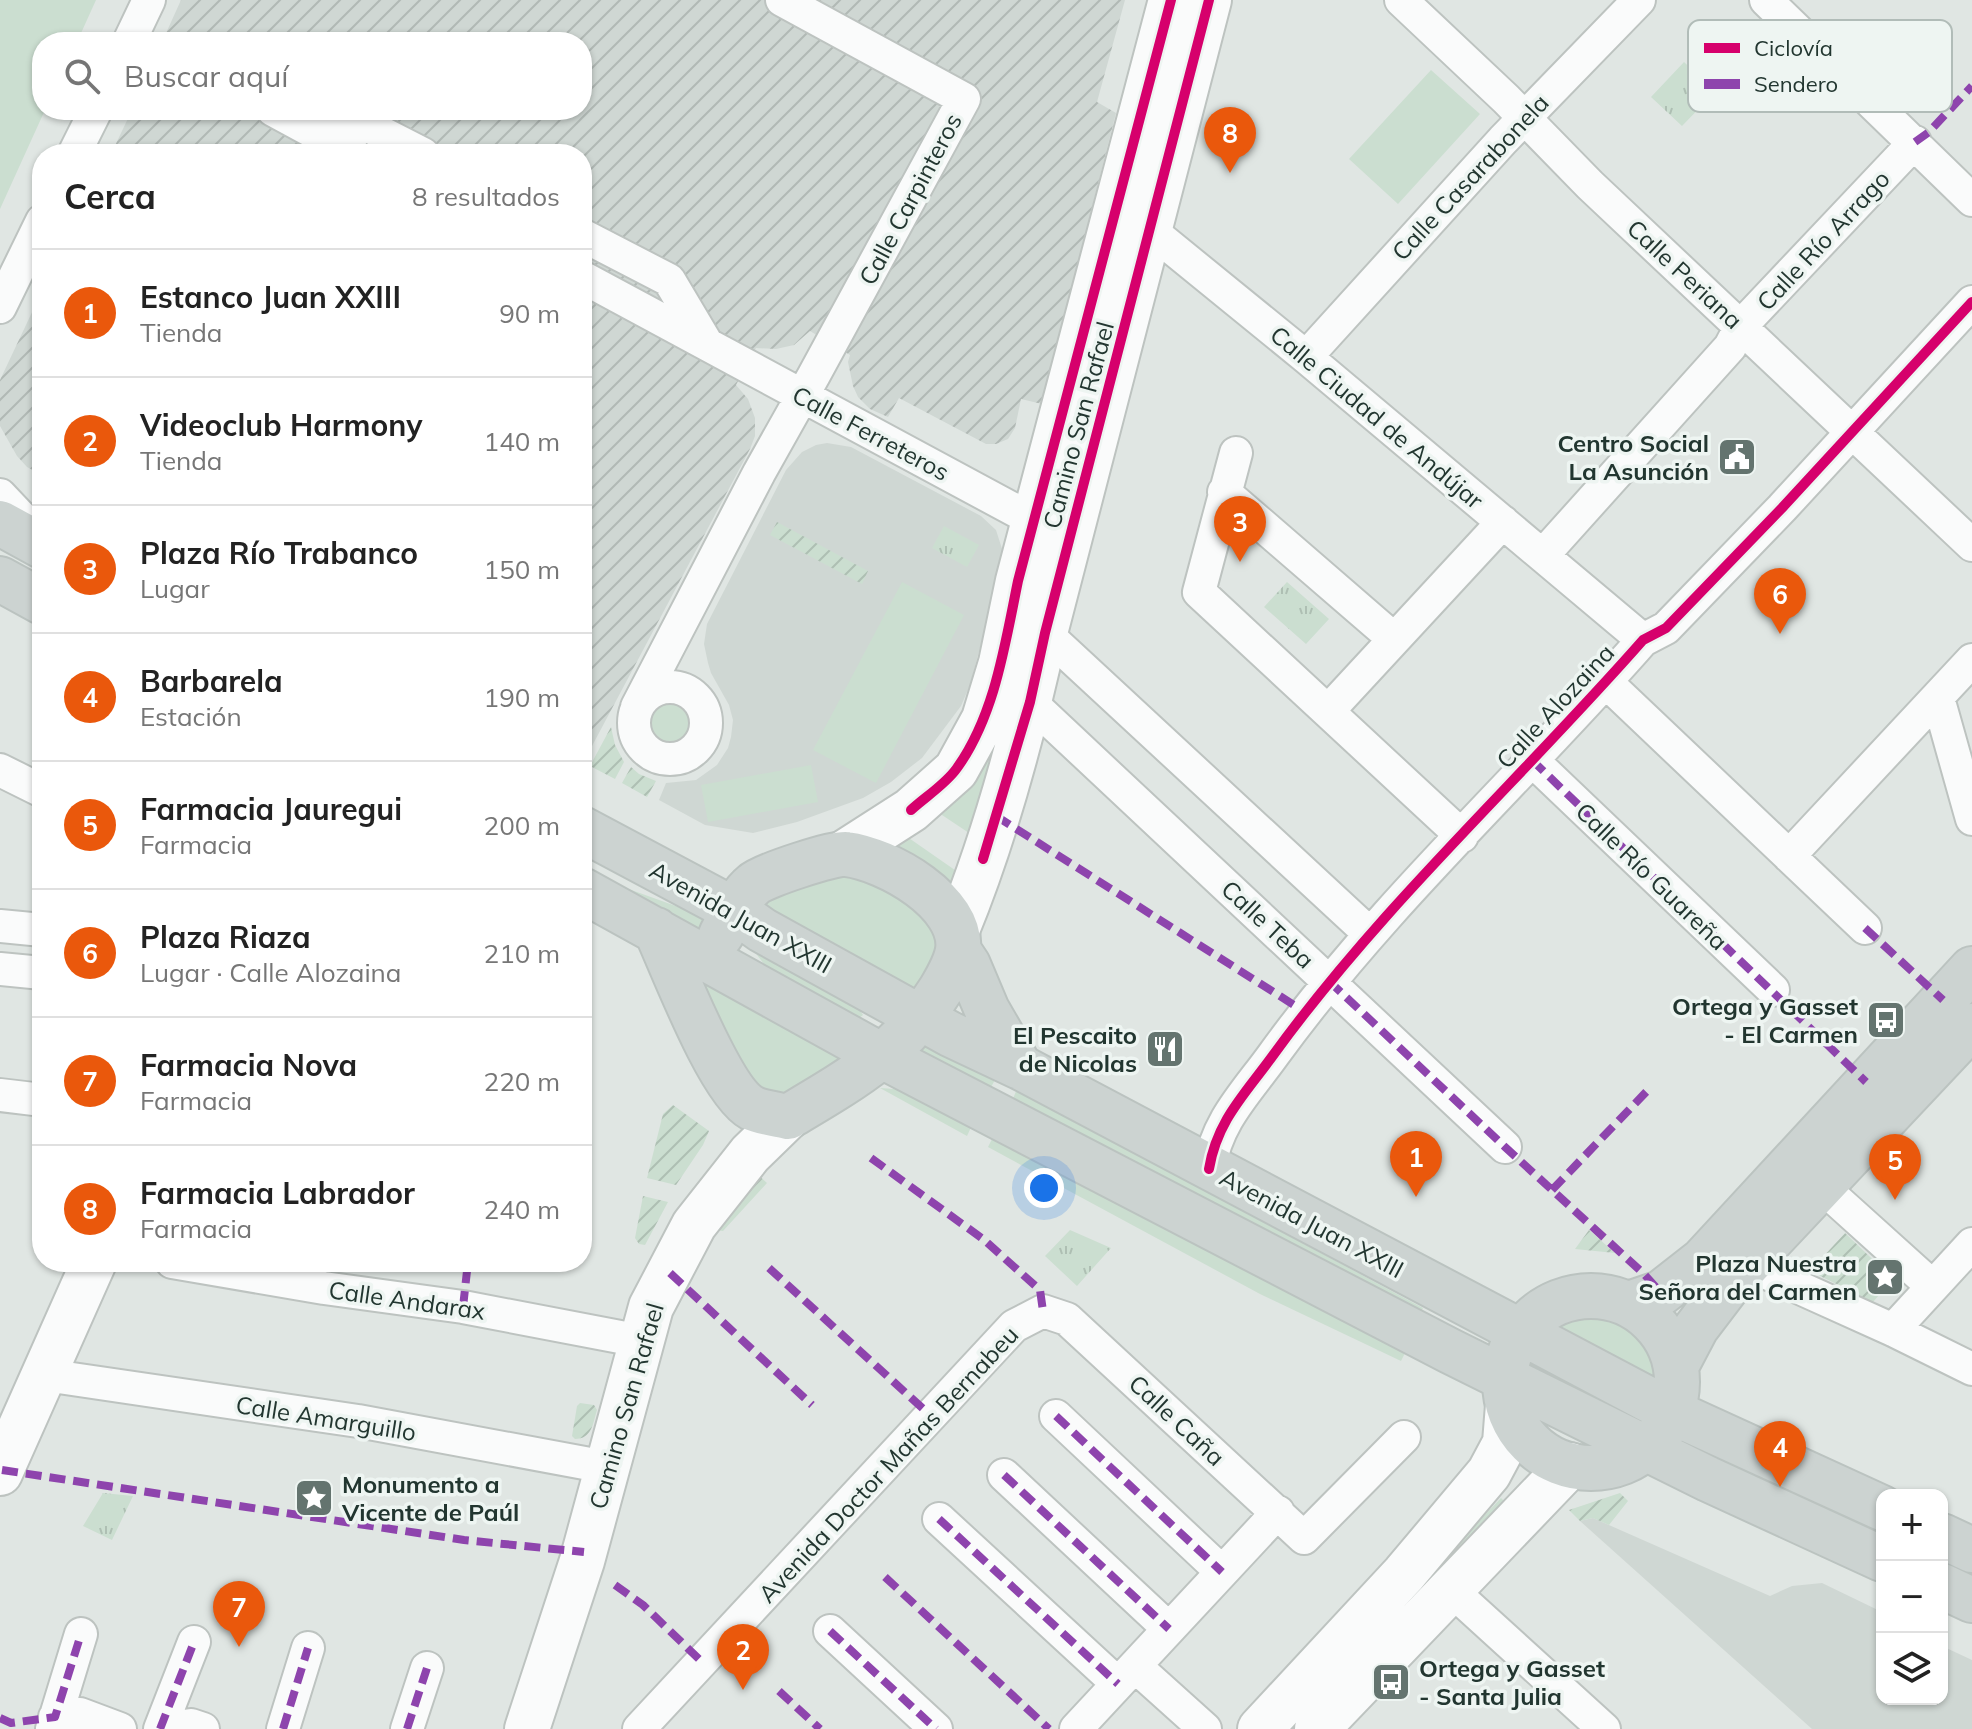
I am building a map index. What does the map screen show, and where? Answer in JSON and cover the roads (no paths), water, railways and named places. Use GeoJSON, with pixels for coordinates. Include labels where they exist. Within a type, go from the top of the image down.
{"type":"FeatureCollection","features":[{"type":"Feature","properties":{"kind":"main road","name":"Camino San Rafael"},"geometry":{"type":"LineString","coordinates":[[844,853],[911,810],[956,770],[984,719],[1171,0]]}},
{"type":"Feature","properties":{"kind":"main road","name":"Camino San Rafael"},"geometry":{"type":"LineString","coordinates":[[957,940],[1030,702],[1045,633],[1209,0]]}},
{"type":"Feature","properties":{"kind":"main road"},"geometry":{"type":"LineString","coordinates":[[0,523],[32,541]]}},
{"type":"Feature","properties":{"kind":"main road"},"geometry":{"type":"LineString","coordinates":[[0,579],[32,597]]}},
{"type":"Feature","properties":{"kind":"main road","name":"Avenida Juan XXIII"},"geometry":{"type":"LineString","coordinates":[[592,834],[734,910],[762,930],[922,1018],[1672,1412],[1876,1505]]}},
{"type":"Feature","properties":{"kind":"main road"},"geometry":{"type":"LineString","coordinates":[[708,958],[734,910],[754,883],[844,853],[882,864],[909,877],[933,896],[957,940],[987,1010],[1020,1067]]}},
{"type":"Feature","properties":{"kind":"main road","name":"Avenida Juan XXIII"},"geometry":{"type":"LineString","coordinates":[[592,895],[882,1056],[1506,1391],[1647,1448],[1876,1556]]}},
{"type":"Feature","properties":{"kind":"main road"},"geometry":{"type":"LineString","coordinates":[[656,930],[706,1043],[726,1079],[751,1107],[788,1117],[849,1081],[882,1056],[922,1018],[950,974],[957,940]]}},
{"type":"Feature","properties":{"kind":"main road"},"geometry":{"type":"LineString","coordinates":[[1629,1304],[1661,1293],[1703,1260],[1972,969]]}},
{"type":"Feature","properties":{"kind":"main road"},"geometry":{"type":"LineString","coordinates":[[1676,1366],[1696,1328],[1731,1282],[1972,1026]]}},
{"type":"Feature","properties":{"kind":"main road","name":"Camino San Rafael"},"geometry":{"type":"LineString","coordinates":[[527,1729],[582,1561],[651,1307],[694,1225],[750,1154],[788,1117]]}},
{"type":"Feature","properties":{"kind":"main road"},"geometry":{"type":"LineString","coordinates":[[0,1473],[90,1272]]}},
{"type":"Feature","properties":{"kind":"main road"},"geometry":{"type":"LineString","coordinates":[[1260,1729],[1404,1574],[1489,1473],[1505,1443],[1506,1391],[1510,1353],[1522,1331],[1552,1305],[1591,1295],[1629,1304],[1646,1315],[1660,1329],[1671,1347],[1676,1366],[1677,1389],[1672,1412],[1661,1432],[1647,1448],[1623,1462],[1597,1468],[1570,1465],[1549,1457],[1531,1443],[1517,1426],[1506,1391]]}},
{"type":"Feature","properties":{"kind":"main road"},"geometry":{"type":"LineString","coordinates":[[1317,1729],[1570,1465]]}},
{"type":"Feature","properties":{"kind":"main road"},"geometry":{"type":"LineString","coordinates":[[1948,1539],[1972,1550]]}},
{"type":"Feature","properties":{"kind":"main road"},"geometry":{"type":"LineString","coordinates":[[1948,1589],[1972,1600]]}},
{"type":"Feature","properties":{"kind":"street"},"geometry":{"type":"LineString","coordinates":[[140,32],[149,0]]}},
{"type":"Feature","properties":{"kind":"street","name":"Calle Carpinteros"},"geometry":{"type":"LineString","coordinates":[[782,0],[964,99],[802,396]]}},
{"type":"Feature","properties":{"kind":"street","name":"Calle Periana"},"geometry":{"type":"LineString","coordinates":[[1401,0],[1590,185],[1972,545]]}},
{"type":"Feature","properties":{"kind":"street","name":"Calle Casarabonela"},"geometry":{"type":"LineString","coordinates":[[1306,357],[1524,119],[1639,0]]}},
{"type":"Feature","properties":{"kind":"street"},"geometry":{"type":"LineString","coordinates":[[1766,0],[1787,20]]}},
{"type":"Feature","properties":{"kind":"street"},"geometry":{"type":"LineString","coordinates":[[1884,112],[1972,200]]}},
{"type":"Feature","properties":{"kind":"street"},"geometry":{"type":"LineString","coordinates":[[79,144],[91,120]]}},
{"type":"Feature","properties":{"kind":"street"},"geometry":{"type":"LineString","coordinates":[[291,120],[336,144]]}},
{"type":"Feature","properties":{"kind":"street"},"geometry":{"type":"LineString","coordinates":[[357,120],[403,144]]}},
{"type":"Feature","properties":{"kind":"street","name":"Calle Río Arrago"},"geometry":{"type":"LineString","coordinates":[[1543,555],[1730,347],[1741,326],[1915,142]]}},
{"type":"Feature","properties":{"kind":"street"},"geometry":{"type":"LineString","coordinates":[[1105,252],[1126,233],[1150,230]]}},
{"type":"Feature","properties":{"kind":"street","name":"Calle Ciudad de Andújar"},"geometry":{"type":"LineString","coordinates":[[1150,230],[1643,640]]}},
{"type":"Feature","properties":{"kind":"street"},"geometry":{"type":"LineString","coordinates":[[592,240],[669,280],[707,344]]}},
{"type":"Feature","properties":{"kind":"street"},"geometry":{"type":"LineString","coordinates":[[0,307],[32,241]]}},
{"type":"Feature","properties":{"kind":"street","name":"Calle Ferreteros"},"geometry":{"type":"LineString","coordinates":[[592,282],[1035,521]]}},
{"type":"Feature","properties":{"kind":"street","name":"Calle Alozaina"},"geometry":{"type":"LineString","coordinates":[[1209,1169],[1213,1144],[1224,1122],[1329,981],[1370,934],[1643,640],[1666,628],[1782,508],[1972,302]]}},
{"type":"Feature","properties":{"kind":"street"},"geometry":{"type":"LineString","coordinates":[[637,707],[651,693],[662,688],[675,687],[687,691],[701,704],[707,722],[703,740],[693,752],[682,758],[663,760],[651,755],[634,731],[637,707],[802,396]]}},
{"type":"Feature","properties":{"kind":"street"},"geometry":{"type":"LineString","coordinates":[[1236,453],[1199,592],[1462,836]]}},
{"type":"Feature","properties":{"kind":"street"},"geometry":{"type":"LineString","coordinates":[[1224,492],[1394,639]]}},
{"type":"Feature","properties":{"kind":"street"},"geometry":{"type":"LineString","coordinates":[[0,495],[32,529]]}},
{"type":"Feature","properties":{"kind":"street"},"geometry":{"type":"LineString","coordinates":[[1329,710],[1503,522]]}},
{"type":"Feature","properties":{"kind":"street"},"geometry":{"type":"LineString","coordinates":[[1045,633],[1370,934]]}},
{"type":"Feature","properties":{"kind":"street"},"geometry":{"type":"LineString","coordinates":[[670,647],[687,691]]}},
{"type":"Feature","properties":{"kind":"street"},"geometry":{"type":"LineString","coordinates":[[1789,856],[1972,660]]}},
{"type":"Feature","properties":{"kind":"street"},"geometry":{"type":"LineString","coordinates":[[1606,682],[1865,928]]}},
{"type":"Feature","properties":{"kind":"street"},"geometry":{"type":"LineString","coordinates":[[1938,698],[1972,819]]}},
{"type":"Feature","properties":{"kind":"street","name":"Calle Teba"},"geometry":{"type":"LineString","coordinates":[[1030,702],[1505,1147]]}},
{"type":"Feature","properties":{"kind":"street","name":"Calle Río Guareña"},"geometry":{"type":"LineString","coordinates":[[1532,760],[1773,990]]}},
{"type":"Feature","properties":{"kind":"street"},"geometry":{"type":"LineString","coordinates":[[0,770],[32,786]]}},
{"type":"Feature","properties":{"kind":"street"},"geometry":{"type":"LineString","coordinates":[[0,788],[32,790]]}},
{"type":"Feature","properties":{"kind":"street"},"geometry":{"type":"LineString","coordinates":[[0,926],[32,929]]}},
{"type":"Feature","properties":{"kind":"street"},"geometry":{"type":"LineString","coordinates":[[0,969],[32,971]]}},
{"type":"Feature","properties":{"kind":"street"},"geometry":{"type":"LineString","coordinates":[[0,1095],[32,1099]]}},
{"type":"Feature","properties":{"kind":"street"},"geometry":{"type":"LineString","coordinates":[[1821,1186],[1932,1286]]}},
{"type":"Feature","properties":{"kind":"street"},"geometry":{"type":"LineString","coordinates":[[1893,1330],[1972,1244]]}},
{"type":"Feature","properties":{"kind":"street"},"geometry":{"type":"LineString","coordinates":[[1749,1265],[1972,1369]]}},
{"type":"Feature","properties":{"kind":"street","name":"Calle Andarax"},"geometry":{"type":"LineString","coordinates":[[230,1272],[463,1307],[641,1341]]}},
{"type":"Feature","properties":{"kind":"street","name":"Calle Caña"},"geometry":{"type":"LineString","coordinates":[[1043,1311],[1067,1319],[1304,1538],[1404,1437]]}},
{"type":"Feature","properties":{"kind":"street","name":"Avenida Doctor Mañas Bernabeu"},"geometry":{"type":"LineString","coordinates":[[639,1729],[1014,1326],[1043,1311]]}},
{"type":"Feature","properties":{"kind":"street","name":"Calle Amarguillo"},"geometry":{"type":"LineString","coordinates":[[45,1375],[358,1421],[606,1467]]}},
{"type":"Feature","properties":{"kind":"street"},"geometry":{"type":"LineString","coordinates":[[1056,1416],[1222,1572]]}},
{"type":"Feature","properties":{"kind":"street"},"geometry":{"type":"LineString","coordinates":[[1004,1475],[1169,1629]]}},
{"type":"Feature","properties":{"kind":"street"},"geometry":{"type":"LineString","coordinates":[[1076,1729],[1278,1512]]}},
{"type":"Feature","properties":{"kind":"street"},"geometry":{"type":"LineString","coordinates":[[939,1519],[1126,1675],[1205,1729]]}},
{"type":"Feature","properties":{"kind":"street"},"geometry":{"type":"LineString","coordinates":[[1450,1589],[1604,1729]]}},
{"type":"Feature","properties":{"kind":"street"},"geometry":{"type":"LineString","coordinates":[[830,1631],[936,1729]]}},
{"type":"Feature","properties":{"kind":"street"},"geometry":{"type":"LineString","coordinates":[[53,1723],[81,1634]]}},
{"type":"Feature","properties":{"kind":"street"},"geometry":{"type":"LineString","coordinates":[[194,1642],[162,1729],[191,1725],[203,1729]]}},
{"type":"Feature","properties":{"kind":"street"},"geometry":{"type":"LineString","coordinates":[[283,1729],[308,1648]]}},
{"type":"Feature","properties":{"kind":"street"},"geometry":{"type":"LineString","coordinates":[[407,1729],[427,1668]]}},
{"type":"Feature","properties":{"kind":"street"},"geometry":{"type":"LineString","coordinates":[[53,1723],[80,1714],[120,1729]]}},
{"type":"Feature","properties":{"kind":"place","name":"Farmacia Labrador"},"geometry":{"type":"Point","coordinates":[1230,173]}},
{"type":"Feature","properties":{"kind":"place","name":"Centro Social La Asunción"},"geometry":{"type":"Point","coordinates":[1737,457]}},
{"type":"Feature","properties":{"kind":"place","name":"Plaza Río Trabanco"},"geometry":{"type":"Point","coordinates":[1240,562]}},
{"type":"Feature","properties":{"kind":"place","name":"Plaza Riaza"},"geometry":{"type":"Point","coordinates":[1780,634]}},
{"type":"Feature","properties":{"kind":"place","name":"Ortega y Gasset - El Carmen"},"geometry":{"type":"Point","coordinates":[1886,1020]}},
{"type":"Feature","properties":{"kind":"place","name":"El Pescaito de Nicolas"},"geometry":{"type":"Point","coordinates":[1165,1049]}},
{"type":"Feature","properties":{"kind":"place","name":"Estanco Juan XXIII"},"geometry":{"type":"Point","coordinates":[1416,1197]}},
{"type":"Feature","properties":{"kind":"place","name":"Farmacia Jauregui"},"geometry":{"type":"Point","coordinates":[1895,1200]}},
{"type":"Feature","properties":{"kind":"place","name":"Plaza Nuestra Señora del Carmen"},"geometry":{"type":"Point","coordinates":[1885,1277]}},
{"type":"Feature","properties":{"kind":"place","name":"Barbarela"},"geometry":{"type":"Point","coordinates":[1780,1487]}},
{"type":"Feature","properties":{"kind":"place","name":"Monumento a Vicente de Paúl"},"geometry":{"type":"Point","coordinates":[314,1498]}},
{"type":"Feature","properties":{"kind":"place","name":"Farmacia Nova"},"geometry":{"type":"Point","coordinates":[239,1647]}},
{"type":"Feature","properties":{"kind":"place","name":"Ortega y Gasset - Santa Julia"},"geometry":{"type":"Point","coordinates":[1391,1682]}},
{"type":"Feature","properties":{"kind":"place","name":"Videoclub Harmony"},"geometry":{"type":"Point","coordinates":[743,1690]}}]}
